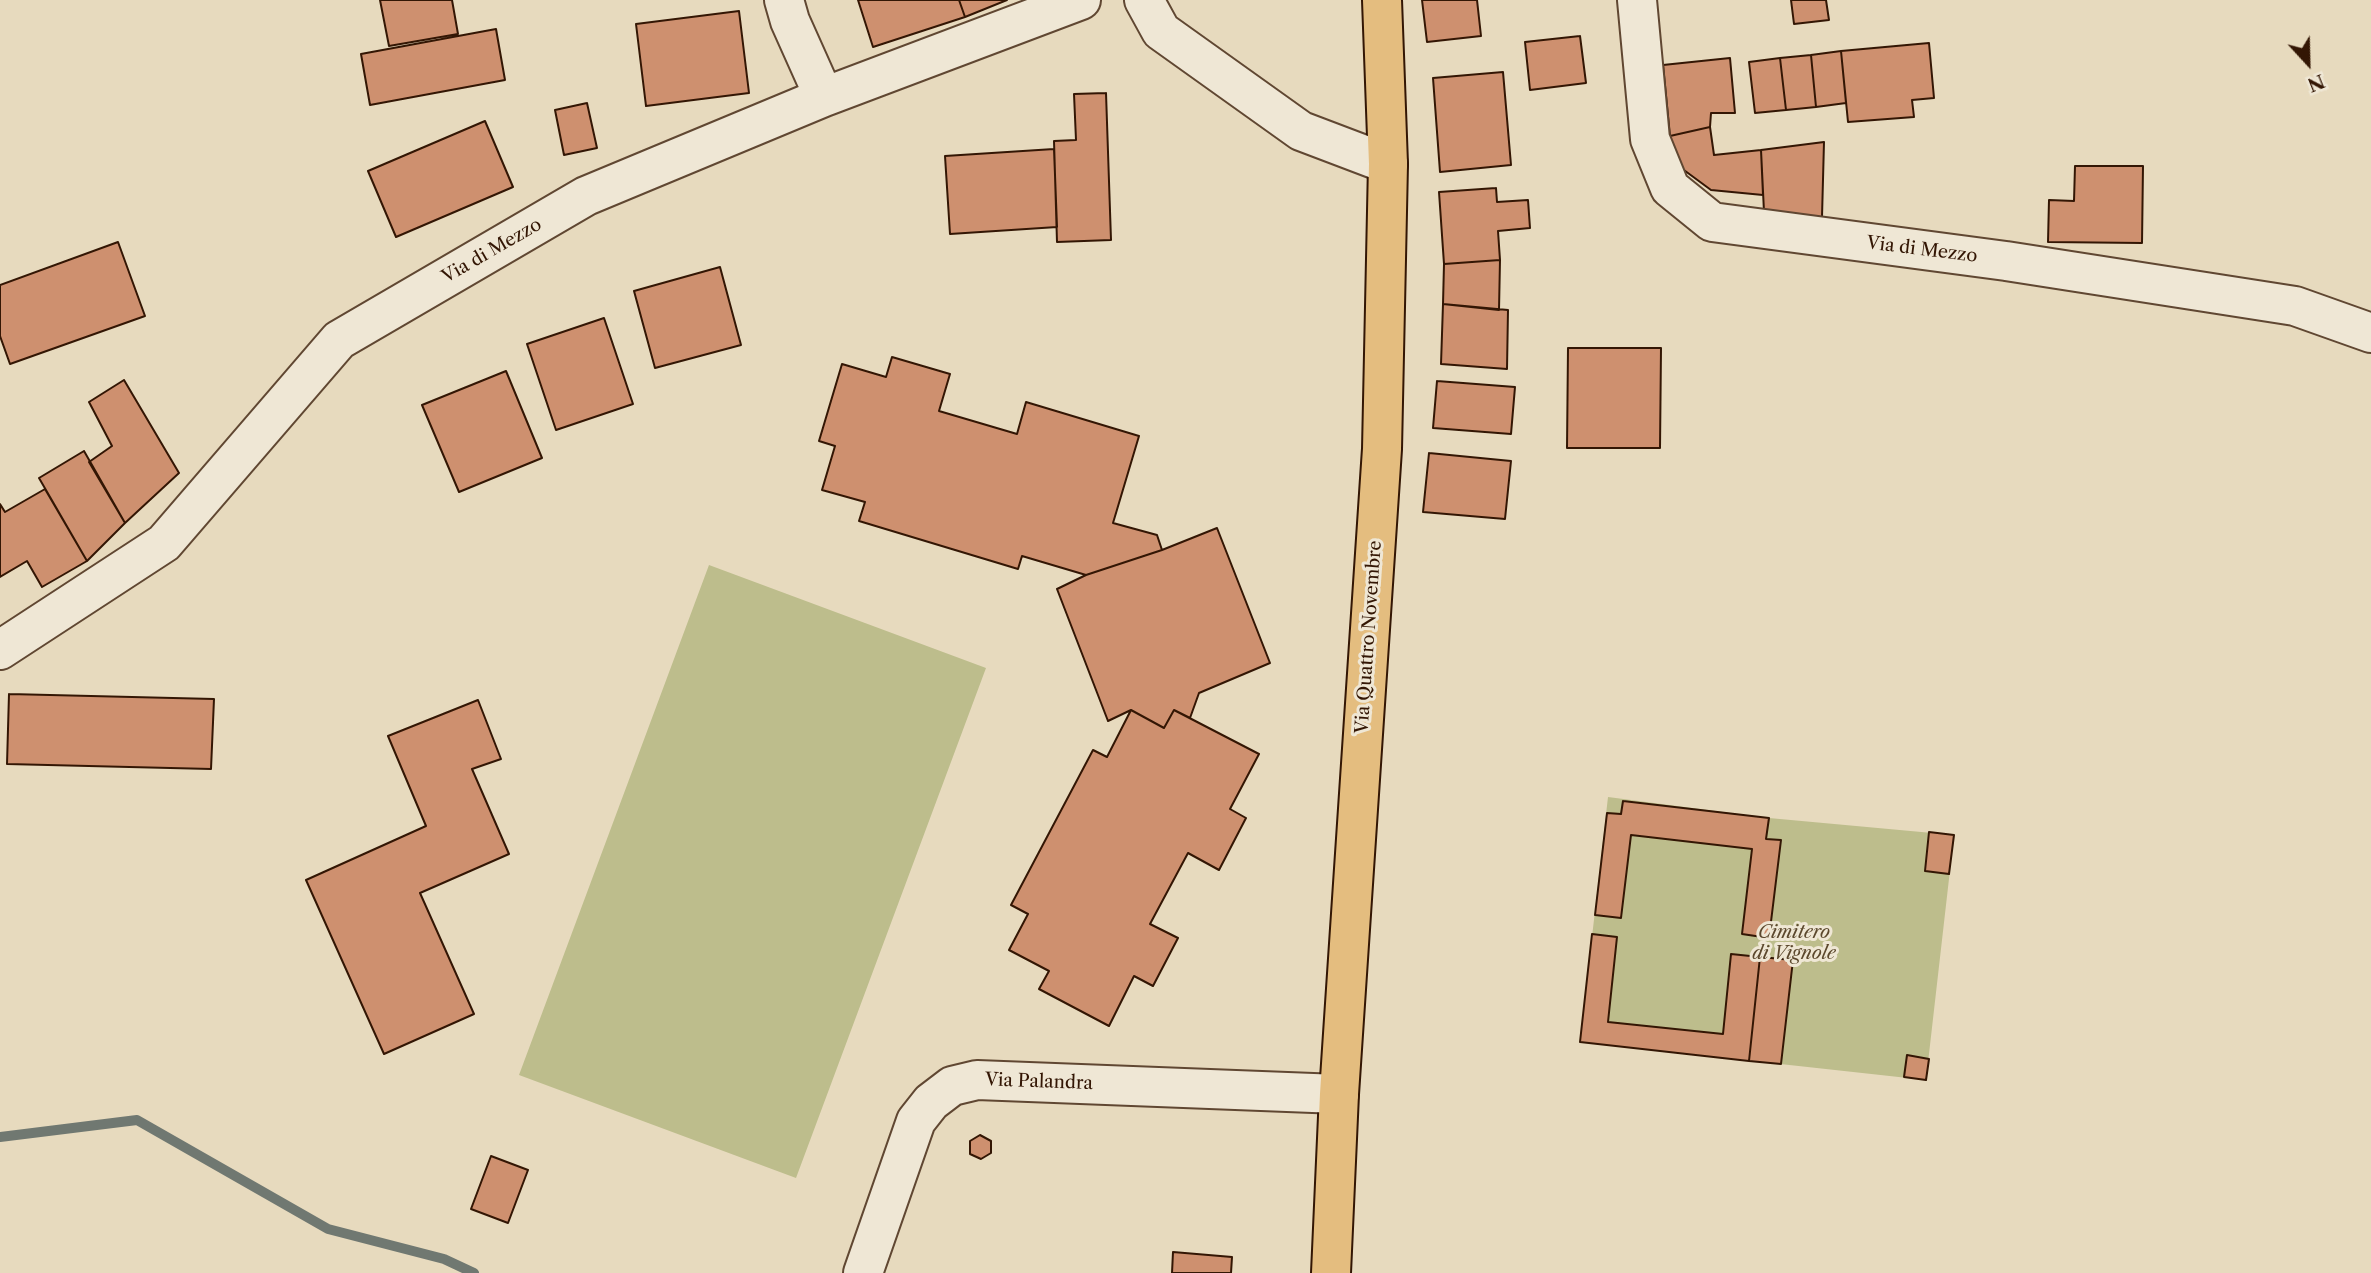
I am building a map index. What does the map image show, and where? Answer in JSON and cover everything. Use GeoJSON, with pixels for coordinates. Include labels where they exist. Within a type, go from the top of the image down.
{"type":"FeatureCollection","features":[{"type":"Feature","properties":{"kind":"main road","name":"Via Quattro Novembre"},"geometry":{"type":"LineString","coordinates":[[1331,1273],[1339,1094],[1382,449],[1388,164],[1382,0]]}},
{"type":"Feature","properties":{"kind":"street"},"geometry":{"type":"LineString","coordinates":[[784,0],[790,21],[824,97]]}},
{"type":"Feature","properties":{"kind":"street","name":"Via di Mezzo"},"geometry":{"type":"LineString","coordinates":[[0,650],[164,542],[339,340],[586,196],[824,97],[1081,0]]}},
{"type":"Feature","properties":{"kind":"street"},"geometry":{"type":"LineString","coordinates":[[1144,0],[1161,30],[1301,131],[1388,164]]}},
{"type":"Feature","properties":{"kind":"street","name":"Via di Mezzo"},"geometry":{"type":"LineString","coordinates":[[1637,0],[1650,139],[1670,188],[1712,222],[2006,261],[2295,306],[2371,332]]}},
{"type":"Feature","properties":{"kind":"street","name":"Via Palandra"},"geometry":{"type":"LineString","coordinates":[[863,1273],[916,1121],[931,1102],[952,1086],[977,1080],[1339,1094]]}},
{"type":"Feature","properties":{"kind":"green space"},"geometry":{"type":"Polygon","coordinates":[[[709,565],[986,668],[796,1178],[519,1075],[709,565]]]}},
{"type":"Feature","properties":{"kind":"green space","name":"Cimitero di Vignole"},"geometry":{"type":"Polygon","coordinates":[[[1608,797],[1769,818],[1954,835],[1926,1080],[1580,1042],[1608,797]]]}},
{"type":"Feature","properties":{"kind":"building"},"geometry":{"type":"Polygon","coordinates":[[[380,0],[452,0],[458,34],[389,46],[380,0]]]}},
{"type":"Feature","properties":{"kind":"building"},"geometry":{"type":"Polygon","coordinates":[[[858,0],[959,0],[965,17],[873,47],[858,0]]]}},
{"type":"Feature","properties":{"kind":"building"},"geometry":{"type":"Polygon","coordinates":[[[959,0],[1007,0],[965,17],[959,0]]]}},
{"type":"Feature","properties":{"kind":"building"},"geometry":{"type":"Polygon","coordinates":[[[1422,0],[1477,0],[1481,36],[1427,42],[1422,0]]]}},
{"type":"Feature","properties":{"kind":"building"},"geometry":{"type":"Polygon","coordinates":[[[1791,0],[1826,0],[1829,20],[1794,24],[1791,0]]]}},
{"type":"Feature","properties":{"kind":"building"},"geometry":{"type":"Polygon","coordinates":[[[739,11],[749,93],[646,106],[636,24],[739,11]]]}},
{"type":"Feature","properties":{"kind":"building"},"geometry":{"type":"Polygon","coordinates":[[[496,29],[505,80],[370,105],[361,54],[496,29]]]}},
{"type":"Feature","properties":{"kind":"building"},"geometry":{"type":"Polygon","coordinates":[[[1580,36],[1586,83],[1530,90],[1525,42],[1580,36]]]}},
{"type":"Feature","properties":{"kind":"building"},"geometry":{"type":"Polygon","coordinates":[[[1929,43],[1934,98],[1912,100],[1914,117],[1848,122],[1841,51],[1929,43]]]}},
{"type":"Feature","properties":{"kind":"building"},"geometry":{"type":"Polygon","coordinates":[[[1841,51],[1846,103],[1816,107],[1811,55],[1841,51]]]}},
{"type":"Feature","properties":{"kind":"building"},"geometry":{"type":"Polygon","coordinates":[[[1811,55],[1816,107],[1786,110],[1780,58],[1811,55]]]}},
{"type":"Feature","properties":{"kind":"building"},"geometry":{"type":"Polygon","coordinates":[[[1730,58],[1735,113],[1711,113],[1710,127],[1670,136],[1663,65],[1730,58]]]}},
{"type":"Feature","properties":{"kind":"building"},"geometry":{"type":"Polygon","coordinates":[[[1780,58],[1786,110],[1755,113],[1749,62],[1780,58]]]}},
{"type":"Feature","properties":{"kind":"building"},"geometry":{"type":"Polygon","coordinates":[[[1503,72],[1511,165],[1440,172],[1433,78],[1503,72]]]}},
{"type":"Feature","properties":{"kind":"building"},"geometry":{"type":"Polygon","coordinates":[[[1106,93],[1111,240],[1057,242],[1054,141],[1076,140],[1074,94],[1106,93]]]}},
{"type":"Feature","properties":{"kind":"building"},"geometry":{"type":"Polygon","coordinates":[[[587,103],[597,148],[564,155],[555,110],[587,103]]]}},
{"type":"Feature","properties":{"kind":"building"},"geometry":{"type":"Polygon","coordinates":[[[485,121],[513,187],[396,237],[368,171],[485,121]]]}},
{"type":"Feature","properties":{"kind":"building"},"geometry":{"type":"Polygon","coordinates":[[[1710,127],[1714,155],[1761,150],[1763,195],[1711,190],[1673,162],[1670,136],[1710,127]]]}},
{"type":"Feature","properties":{"kind":"building"},"geometry":{"type":"Polygon","coordinates":[[[1824,142],[1822,217],[1764,212],[1761,150],[1824,142]]]}},
{"type":"Feature","properties":{"kind":"building"},"geometry":{"type":"Polygon","coordinates":[[[1054,149],[1057,227],[950,234],[945,156],[1054,149]]]}},
{"type":"Feature","properties":{"kind":"building"},"geometry":{"type":"Polygon","coordinates":[[[2075,166],[2143,166],[2142,243],[2048,242],[2049,200],[2074,201],[2075,166]]]}},
{"type":"Feature","properties":{"kind":"building"},"geometry":{"type":"Polygon","coordinates":[[[1496,188],[1497,202],[1528,200],[1530,228],[1498,231],[1500,260],[1444,264],[1439,192],[1496,188]]]}},
{"type":"Feature","properties":{"kind":"building"},"geometry":{"type":"Polygon","coordinates":[[[118,242],[145,316],[10,364],[0,336],[0,285],[118,242]]]}},
{"type":"Feature","properties":{"kind":"building"},"geometry":{"type":"Polygon","coordinates":[[[1500,260],[1499,310],[1443,304],[1444,264],[1500,260]]]}},
{"type":"Feature","properties":{"kind":"building"},"geometry":{"type":"Polygon","coordinates":[[[720,267],[741,345],[655,368],[634,291],[720,267]]]}},
{"type":"Feature","properties":{"kind":"building"},"geometry":{"type":"Polygon","coordinates":[[[1443,304],[1508,310],[1507,369],[1441,364],[1443,304]]]}},
{"type":"Feature","properties":{"kind":"building"},"geometry":{"type":"Polygon","coordinates":[[[604,318],[633,404],[556,430],[527,344],[604,318]]]}},
{"type":"Feature","properties":{"kind":"building"},"geometry":{"type":"Polygon","coordinates":[[[1568,348],[1661,348],[1660,448],[1567,448],[1568,348]]]}},
{"type":"Feature","properties":{"kind":"building"},"geometry":{"type":"Polygon","coordinates":[[[892,357],[950,374],[939,411],[1017,434],[1026,402],[1139,436],[1113,523],[1157,535],[1162,550],[1086,575],[1022,556],[1018,569],[859,521],[865,502],[822,490],[835,446],[819,441],[842,364],[886,377],[892,357]]]}},
{"type":"Feature","properties":{"kind":"building"},"geometry":{"type":"Polygon","coordinates":[[[506,371],[542,458],[459,492],[422,405],[506,371]]]}},
{"type":"Feature","properties":{"kind":"building"},"geometry":{"type":"Polygon","coordinates":[[[124,380],[179,473],[125,523],[89,462],[112,446],[89,402],[124,380]]]}},
{"type":"Feature","properties":{"kind":"building"},"geometry":{"type":"Polygon","coordinates":[[[1437,381],[1515,387],[1511,434],[1433,428],[1437,381]]]}},
{"type":"Feature","properties":{"kind":"building"},"geometry":{"type":"Polygon","coordinates":[[[84,451],[125,523],[87,561],[39,478],[84,451]]]}},
{"type":"Feature","properties":{"kind":"building"},"geometry":{"type":"Polygon","coordinates":[[[1429,453],[1511,461],[1505,519],[1423,512],[1429,453]]]}},
{"type":"Feature","properties":{"kind":"building"},"geometry":{"type":"Polygon","coordinates":[[[45,489],[87,561],[42,587],[27,561],[0,577],[0,504],[5,512],[45,489]]]}},
{"type":"Feature","properties":{"kind":"building"},"geometry":{"type":"Polygon","coordinates":[[[1217,528],[1270,663],[1199,693],[1190,718],[1174,710],[1164,728],[1131,710],[1108,721],[1057,589],[1086,575],[1162,550],[1217,528]]]}},
{"type":"Feature","properties":{"kind":"building"},"geometry":{"type":"Polygon","coordinates":[[[9,694],[214,699],[211,769],[7,764],[9,694]]]}},
{"type":"Feature","properties":{"kind":"building"},"geometry":{"type":"Polygon","coordinates":[[[478,700],[501,759],[472,769],[509,854],[420,893],[474,1014],[384,1054],[306,880],[426,826],[388,736],[478,700]]]}},
{"type":"Feature","properties":{"kind":"building"},"geometry":{"type":"Polygon","coordinates":[[[1131,710],[1164,728],[1174,710],[1259,754],[1230,809],[1246,818],[1219,870],[1188,853],[1150,924],[1178,938],[1153,986],[1134,976],[1109,1026],[1039,989],[1049,971],[1009,950],[1028,914],[1011,905],[1093,750],[1107,757],[1131,710]]]}},
{"type":"Feature","properties":{"kind":"building"},"geometry":{"type":"Polygon","coordinates":[[[1623,801],[1769,818],[1766,839],[1781,840],[1769,938],[1742,934],[1752,849],[1631,835],[1621,918],[1595,915],[1607,813],[1621,814],[1623,801]]]}},
{"type":"Feature","properties":{"kind":"building"},"geometry":{"type":"Polygon","coordinates":[[[1929,832],[1954,835],[1949,874],[1925,871],[1929,832]]]}},
{"type":"Feature","properties":{"kind":"building"},"geometry":{"type":"Polygon","coordinates":[[[1592,934],[1617,937],[1608,1022],[1723,1034],[1731,954],[1760,957],[1749,1061],[1580,1042],[1592,934]]]}},
{"type":"Feature","properties":{"kind":"building"},"geometry":{"type":"Polygon","coordinates":[[[1760,957],[1793,960],[1781,1064],[1749,1061],[1760,957]]]}},
{"type":"Feature","properties":{"kind":"building"},"geometry":{"type":"Polygon","coordinates":[[[1907,1055],[1929,1059],[1926,1080],[1904,1077],[1907,1055]]]}},
{"type":"Feature","properties":{"kind":"building"},"geometry":{"type":"Polygon","coordinates":[[[980,1135],[991,1141],[991,1153],[981,1159],[970,1154],[970,1141],[980,1135]]]}},
{"type":"Feature","properties":{"kind":"building"},"geometry":{"type":"Polygon","coordinates":[[[491,1156],[528,1170],[508,1223],[471,1209],[491,1156]]]}},
{"type":"Feature","properties":{"kind":"building"},"geometry":{"type":"Polygon","coordinates":[[[1173,1252],[1232,1257],[1231,1273],[1172,1273],[1173,1252]]]}},
{"type":"Feature","properties":{"kind":"waterway"},"geometry":{"type":"LineString","coordinates":[[0,1137],[137,1120],[328,1229],[444,1259],[474,1273]]}}]}
